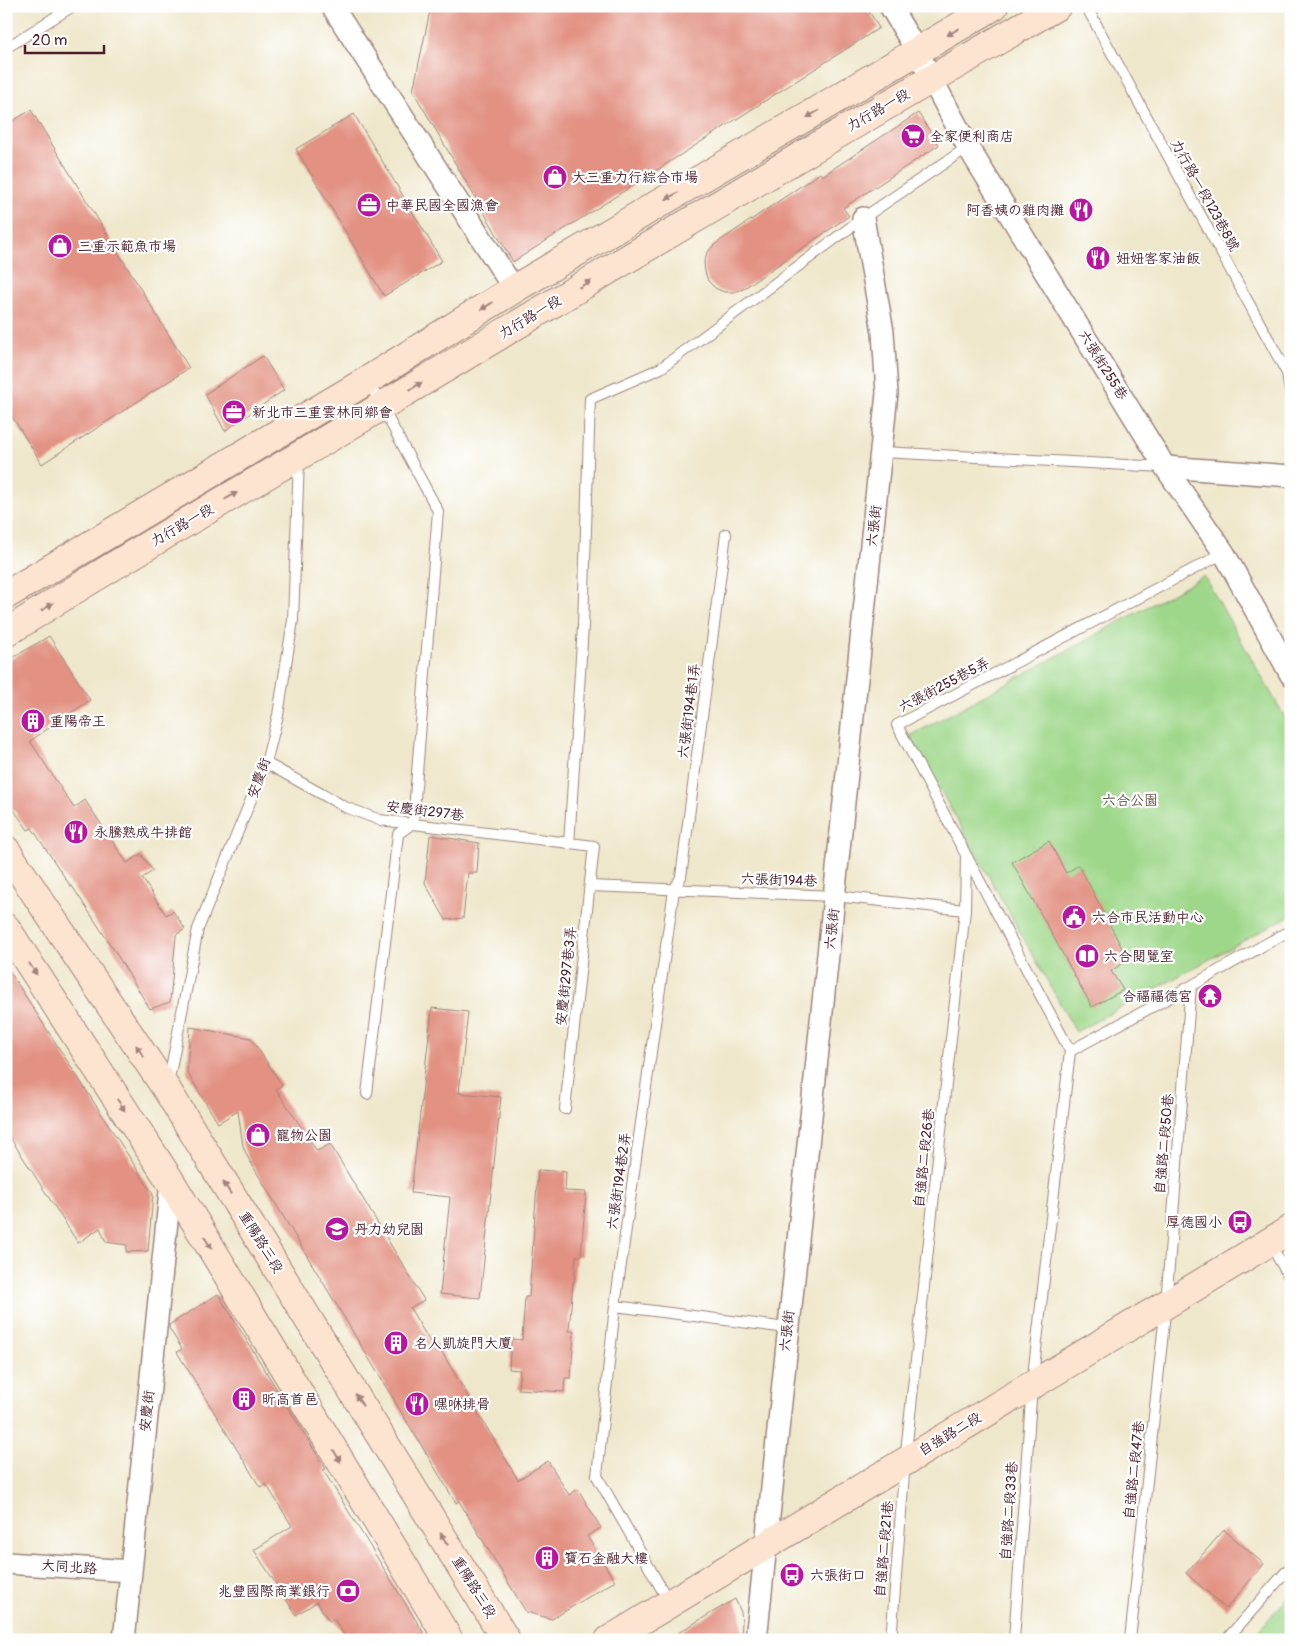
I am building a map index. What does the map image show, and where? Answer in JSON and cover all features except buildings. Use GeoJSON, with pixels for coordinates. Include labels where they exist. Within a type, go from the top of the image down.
{"type":"FeatureCollection","features":[{"type":"Feature","properties":{"kind":"street"},"geometry":{"type":"LineString","coordinates":[[332,6],[514,289]]}},
{"type":"Feature","properties":{"kind":"street","name":"六張街255巷"},"geometry":{"type":"LineString","coordinates":[[890,6],[918,53],[968,147],[1165,467],[1224,553],[1291,675]]}},
{"type":"Feature","properties":{"kind":"street"},"geometry":{"type":"LineString","coordinates":[[6,595],[368,380],[514,289],[918,53],[994,6]]}},
{"type":"Feature","properties":{"kind":"street","name":"力行路一段"},"geometry":{"type":"LineString","coordinates":[[6,633],[82,584],[673,231],[1057,6]]}},
{"type":"Feature","properties":{"kind":"street","name":"六張街"},"geometry":{"type":"LineString","coordinates":[[756,1640],[887,393],[883,332],[863,218]]}},
{"type":"Feature","properties":{"kind":"street"},"geometry":{"type":"LineString","coordinates":[[1165,467],[1291,476]]}},
{"type":"Feature","properties":{"kind":"street","name":"重陽路三段"},"geometry":{"type":"LineString","coordinates":[[6,850],[167,1090],[506,1640]]}},
{"type":"Feature","properties":{"kind":"street"},"geometry":{"type":"LineString","coordinates":[[6,928],[171,1182],[449,1640]]}},
{"type":"Feature","properties":{"kind":"street","name":"安慶街"},"geometry":{"type":"LineString","coordinates":[[124,1640],[171,1182]]}},
{"type":"Feature","properties":{"kind":"street","name":"自強路二段"},"geometry":{"type":"LineString","coordinates":[[609,1640],[1280,1235]]}},
{"type":"Feature","properties":{"kind":"street","name":"大同北路"},"geometry":{"type":"LineString","coordinates":[[6,1563],[131,1571]]}},
{"type":"Feature","properties":{"kind":"lane"},"geometry":{"type":"LineString","coordinates":[[6,48],[73,6]]}},
{"type":"Feature","properties":{"kind":"lane","name":"力行路一段123巷8號"},"geometry":{"type":"LineString","coordinates":[[1086,6],[1287,373],[1291,400]]}},
{"type":"Feature","properties":{"kind":"lane"},"geometry":{"type":"LineString","coordinates":[[569,844],[583,626],[590,399],[661,368],[863,218],[968,147]]}},
{"type":"Feature","properties":{"kind":"lane"},"geometry":{"type":"LineString","coordinates":[[366,1094],[398,834],[413,824],[438,511],[368,380]]}},
{"type":"Feature","properties":{"kind":"lane"},"geometry":{"type":"LineString","coordinates":[[882,452],[1165,467]]}},
{"type":"Feature","properties":{"kind":"lane","name":"安慶街"},"geometry":{"type":"LineString","coordinates":[[167,1090],[198,929],[266,763],[278,715],[293,620],[299,456]]}},
{"type":"Feature","properties":{"kind":"lane","name":"六張街194巷1弄"},"geometry":{"type":"LineString","coordinates":[[674,890],[681,877],[726,534]]}},
{"type":"Feature","properties":{"kind":"lane","name":"六張街255巷5弄"},"geometry":{"type":"LineString","coordinates":[[1070,1050],[897,725],[1224,553]]}},
{"type":"Feature","properties":{"kind":"lane","name":"安慶街297巷"},"geometry":{"type":"LineString","coordinates":[[266,763],[345,807],[380,820],[594,846]]}},
{"type":"Feature","properties":{"kind":"lane","name":"安慶街297巷3弄"},"geometry":{"type":"LineString","coordinates":[[565,1110],[594,846]]}},
{"type":"Feature","properties":{"kind":"lane","name":"自強路二段26巷"},"geometry":{"type":"LineString","coordinates":[[905,1461],[965,910],[966,857]]}},
{"type":"Feature","properties":{"kind":"lane","name":"六張街194巷"},"geometry":{"type":"LineString","coordinates":[[590,886],[835,896],[965,910]]}},
{"type":"Feature","properties":{"kind":"lane","name":"六張街194巷2弄"},"geometry":{"type":"LineString","coordinates":[[670,1603],[596,1476],[616,1306],[674,890]]}},
{"type":"Feature","properties":{"kind":"lane"},"geometry":{"type":"LineString","coordinates":[[1070,1050],[1291,930]]}},
{"type":"Feature","properties":{"kind":"lane","name":"自強路二段50巷"},"geometry":{"type":"LineString","coordinates":[[1166,1304],[1191,986]]}},
{"type":"Feature","properties":{"kind":"lane","name":"自強路二段33巷"},"geometry":{"type":"LineString","coordinates":[[1014,1640],[1032,1385],[1070,1050]]}},
{"type":"Feature","properties":{"kind":"lane"},"geometry":{"type":"LineString","coordinates":[[1280,1235],[1291,1280]]}},
{"type":"Feature","properties":{"kind":"lane","name":"自強路二段47巷"},"geometry":{"type":"LineString","coordinates":[[1130,1640],[1166,1304]]}},
{"type":"Feature","properties":{"kind":"lane"},"geometry":{"type":"LineString","coordinates":[[616,1306],[788,1328]]}},
{"type":"Feature","properties":{"kind":"lane","name":"自強路二段21巷"},"geometry":{"type":"LineString","coordinates":[[890,1640],[905,1461]]}},
{"type":"Feature","properties":{"kind":"lane"},"geometry":{"type":"LineString","coordinates":[[1226,1640],[1291,1566]]}},
{"type":"Feature","properties":{"kind":"green space","name":"六合公園"},"geometry":{"type":"Polygon","coordinates":[[[1204,576],[1291,728],[1291,915],[1076,1032],[910,736],[1204,576]]]}},
{"type":"Feature","properties":{"kind":"green space"},"geometry":{"type":"Polygon","coordinates":[[[1291,1594],[1291,1640],[1250,1640],[1291,1594]]]}},
{"type":"Feature","properties":{"kind":"place","name":"全家便利商店"},"geometry":{"type":"Point","coordinates":[913,136]}},
{"type":"Feature","properties":{"kind":"place","name":"大三重力行綜合市場"},"geometry":{"type":"Point","coordinates":[555,177]}},
{"type":"Feature","properties":{"kind":"place","name":"中華民國全國漁會"},"geometry":{"type":"Point","coordinates":[369,205]}},
{"type":"Feature","properties":{"kind":"place","name":"阿香姨の雞肉攤"},"geometry":{"type":"Point","coordinates":[1081,210]}},
{"type":"Feature","properties":{"kind":"place","name":"三重示範魚市場"},"geometry":{"type":"Point","coordinates":[60,246]}},
{"type":"Feature","properties":{"kind":"place","name":"妞妞客家油飯"},"geometry":{"type":"Point","coordinates":[1098,258]}},
{"type":"Feature","properties":{"kind":"place","name":"新北市三重雲林同鄉會"},"geometry":{"type":"Point","coordinates":[234,412]}},
{"type":"Feature","properties":{"kind":"place","name":"重陽帝王"},"geometry":{"type":"Point","coordinates":[33,721]}},
{"type":"Feature","properties":{"kind":"place","name":"永騰熟成牛排館"},"geometry":{"type":"Point","coordinates":[76,832]}},
{"type":"Feature","properties":{"kind":"place","name":"六合市民活動中心"},"geometry":{"type":"Point","coordinates":[1074,917]}},
{"type":"Feature","properties":{"kind":"place","name":"六合閱覽室"},"geometry":{"type":"Point","coordinates":[1087,956]}},
{"type":"Feature","properties":{"kind":"place","name":"合福福德宮"},"geometry":{"type":"Point","coordinates":[1210,996]}},
{"type":"Feature","properties":{"kind":"place","name":"寵物公園"},"geometry":{"type":"Point","coordinates":[258,1135]}},
{"type":"Feature","properties":{"kind":"place","name":"厚德國小"},"geometry":{"type":"Point","coordinates":[1240,1222]}},
{"type":"Feature","properties":{"kind":"place","name":"丹力幼兒園"},"geometry":{"type":"Point","coordinates":[337,1229]}},
{"type":"Feature","properties":{"kind":"place","name":"名人凱旋門大廈"},"geometry":{"type":"Point","coordinates":[396,1343]}},
{"type":"Feature","properties":{"kind":"place","name":"昕高首邑"},"geometry":{"type":"Point","coordinates":[244,1399]}},
{"type":"Feature","properties":{"kind":"place","name":"嘿咻排骨"},"geometry":{"type":"Point","coordinates":[417,1404]}},
{"type":"Feature","properties":{"kind":"place","name":"寶石金融大樓"},"geometry":{"type":"Point","coordinates":[547,1558]}},
{"type":"Feature","properties":{"kind":"place","name":"六張街口"},"geometry":{"type":"Point","coordinates":[792,1575]}},
{"type":"Feature","properties":{"kind":"place","name":"兆豐國際商業銀行"},"geometry":{"type":"Point","coordinates":[348,1591]}}]}
